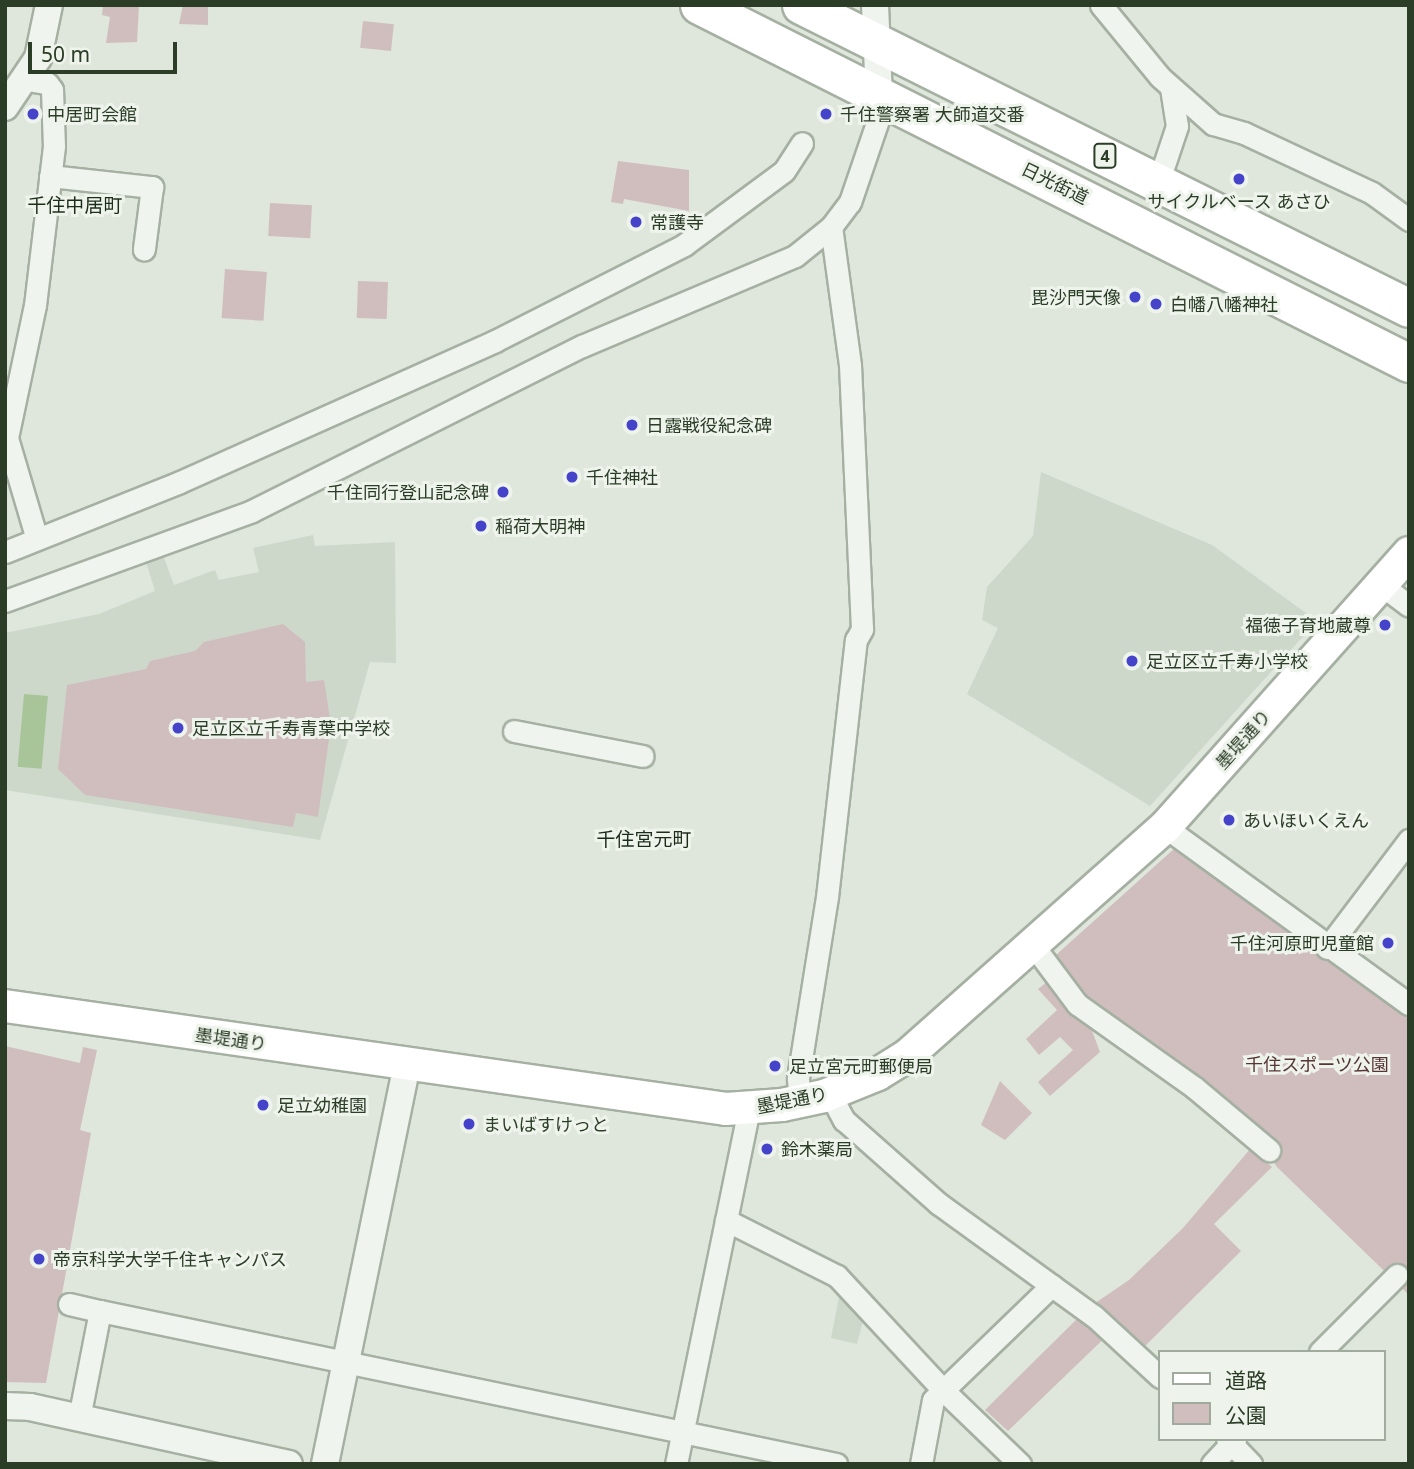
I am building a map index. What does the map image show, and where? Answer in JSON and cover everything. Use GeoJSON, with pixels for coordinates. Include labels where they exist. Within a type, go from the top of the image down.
{"type":"FeatureCollection","features":[{"type":"Feature","properties":{"kind":"highway","name":"日光街道"},"geometry":{"type":"LineString","coordinates":[[699,5],[1409,363]]}},
{"type":"Feature","properties":{"kind":"highway","name":"4"},"geometry":{"type":"LineString","coordinates":[[801,5],[1409,308]]}},
{"type":"Feature","properties":{"kind":"main road","name":"墨堤通り"},"geometry":{"type":"LineString","coordinates":[[5,1006],[407,1065],[749,1109],[800,1102],[830,1094],[908,1055],[1165,827],[1409,553]]}},
{"type":"Feature","properties":{"kind":"street"},"geometry":{"type":"LineString","coordinates":[[5,107],[27,80],[42,45],[49,5]]}},
{"type":"Feature","properties":{"kind":"street"},"geometry":{"type":"LineString","coordinates":[[5,601],[251,511],[594,341],[795,256],[831,227],[850,202],[879,117],[874,41],[875,5]]}},
{"type":"Feature","properties":{"kind":"street"},"geometry":{"type":"LineString","coordinates":[[1101,5],[1171,89],[1213,124]]}},
{"type":"Feature","properties":{"kind":"street"},"geometry":{"type":"LineString","coordinates":[[27,80],[47,83],[52,90],[50,176],[34,305],[7,421],[15,476],[37,539]]}},
{"type":"Feature","properties":{"kind":"street"},"geometry":{"type":"LineString","coordinates":[[1158,183],[1177,126],[1171,89]]}},
{"type":"Feature","properties":{"kind":"street"},"geometry":{"type":"LineString","coordinates":[[1177,126],[1213,124],[1244,133],[1373,193],[1409,220]]}},
{"type":"Feature","properties":{"kind":"street"},"geometry":{"type":"LineString","coordinates":[[5,552],[180,482],[495,341],[684,245],[784,171],[802,143]]}},
{"type":"Feature","properties":{"kind":"street"},"geometry":{"type":"LineString","coordinates":[[50,176],[152,187],[144,249]]}},
{"type":"Feature","properties":{"kind":"street"},"geometry":{"type":"LineString","coordinates":[[800,1102],[798,1078],[827,897],[856,640],[862,629],[850,365],[831,227]]}},
{"type":"Feature","properties":{"kind":"street"},"geometry":{"type":"LineString","coordinates":[[1380,584],[1409,606]]}},
{"type":"Feature","properties":{"kind":"street"},"geometry":{"type":"LineString","coordinates":[[514,731],[643,756]]}},
{"type":"Feature","properties":{"kind":"street"},"geometry":{"type":"LineString","coordinates":[[1165,827],[1327,948],[1409,1004]]}},
{"type":"Feature","properties":{"kind":"street"},"geometry":{"type":"LineString","coordinates":[[1327,948],[1409,840]]}},
{"type":"Feature","properties":{"kind":"street"},"geometry":{"type":"LineString","coordinates":[[1033,945],[1077,1004],[1195,1088],[1269,1150]]}},
{"type":"Feature","properties":{"kind":"street"},"geometry":{"type":"LineString","coordinates":[[325,1464],[407,1065]]}},
{"type":"Feature","properties":{"kind":"street"},"geometry":{"type":"LineString","coordinates":[[830,1094],[844,1120],[940,1204],[1094,1316],[1158,1375]]}},
{"type":"Feature","properties":{"kind":"street"},"geometry":{"type":"LineString","coordinates":[[676,1464],[749,1109]]}},
{"type":"Feature","properties":{"kind":"street"},"geometry":{"type":"LineString","coordinates":[[726,1220],[837,1276],[943,1390],[1020,1464]]}},
{"type":"Feature","properties":{"kind":"street"},"geometry":{"type":"LineString","coordinates":[[1322,1350],[1397,1275]]}},
{"type":"Feature","properties":{"kind":"street"},"geometry":{"type":"LineString","coordinates":[[921,1464],[933,1400],[1052,1285]]}},
{"type":"Feature","properties":{"kind":"street"},"geometry":{"type":"LineString","coordinates":[[69,1304],[836,1464]]}},
{"type":"Feature","properties":{"kind":"street"},"geometry":{"type":"LineString","coordinates":[[79,1418],[100,1311]]}},
{"type":"Feature","properties":{"kind":"street"},"geometry":{"type":"LineString","coordinates":[[5,1406],[79,1418],[289,1464]]}},
{"type":"Feature","properties":{"kind":"street"},"geometry":{"type":"LineString","coordinates":[[1212,1464],[1231,1441],[1251,1464]]}},
{"type":"Feature","properties":{"kind":"shaded area","name":"足立区立千寿小学校"},"geometry":{"type":"Polygon","coordinates":[[[1041,472],[1212,545],[1317,621],[1150,806],[967,694],[998,628],[982,620],[987,587],[1033,536],[1041,472]]]}},
{"type":"Feature","properties":{"kind":"shaded area","name":"足立区立千寿青葉中学校"},"geometry":{"type":"Polygon","coordinates":[[[313,535],[315,546],[395,542],[396,663],[370,662],[320,840],[5,790],[5,633],[99,614],[155,591],[146,562],[163,555],[174,585],[215,570],[219,580],[259,572],[253,548],[313,535]]]}},
{"type":"Feature","properties":{"kind":"shaded area"},"geometry":{"type":"Polygon","coordinates":[[[24,694],[48,696],[42,769],[18,767],[24,694]]]}},
{"type":"Feature","properties":{"kind":"shaded area"},"geometry":{"type":"Polygon","coordinates":[[[841,1287],[865,1313],[857,1344],[831,1338],[841,1287]]]}},
{"type":"Feature","properties":{"kind":"green space"},"geometry":{"type":"Polygon","coordinates":[[[103,5],[139,5],[137,42],[106,43],[110,17],[102,15],[103,5]]]}},
{"type":"Feature","properties":{"kind":"green space"},"geometry":{"type":"Polygon","coordinates":[[[183,5],[208,5],[208,25],[179,24],[183,5]]]}},
{"type":"Feature","properties":{"kind":"green space"},"geometry":{"type":"Polygon","coordinates":[[[363,21],[394,24],[391,51],[360,48],[363,21]]]}},
{"type":"Feature","properties":{"kind":"green space"},"geometry":{"type":"Polygon","coordinates":[[[618,161],[689,170],[689,211],[624,199],[623,204],[611,202],[618,161]]]}},
{"type":"Feature","properties":{"kind":"green space"},"geometry":{"type":"Polygon","coordinates":[[[270,203],[312,205],[310,238],[268,236],[270,203]]]}},
{"type":"Feature","properties":{"kind":"green space"},"geometry":{"type":"Polygon","coordinates":[[[225,269],[267,272],[263,321],[222,318],[225,269]]]}},
{"type":"Feature","properties":{"kind":"green space"},"geometry":{"type":"Polygon","coordinates":[[[358,281],[388,282],[387,319],[357,318],[358,281]]]}},
{"type":"Feature","properties":{"kind":"green space"},"geometry":{"type":"Polygon","coordinates":[[[283,624],[305,642],[306,682],[324,680],[331,725],[318,817],[296,813],[293,827],[85,795],[58,769],[67,685],[146,669],[150,661],[195,651],[204,642],[283,624]]]}},
{"type":"Feature","properties":{"kind":"green space","name":"千住スポーツ公園"},"geometry":{"type":"Polygon","coordinates":[[[1175,848],[1409,1017],[1409,1295],[1276,1166],[1263,1137],[1089,999],[1056,955],[1175,848]]]}},
{"type":"Feature","properties":{"kind":"green space"},"geometry":{"type":"Polygon","coordinates":[[[1052,978],[1088,1020],[1100,1052],[1050,1096],[1038,1082],[1073,1050],[1060,1037],[1039,1055],[1026,1039],[1057,1010],[1038,989],[1052,978]]]}},
{"type":"Feature","properties":{"kind":"green space","name":"帝京科学大学千住キャンパス"},"geometry":{"type":"Polygon","coordinates":[[[5,1046],[80,1063],[83,1047],[97,1050],[80,1130],[91,1133],[46,1383],[5,1382],[5,1046]]]}},
{"type":"Feature","properties":{"kind":"green space"},"geometry":{"type":"Polygon","coordinates":[[[1000,1081],[1032,1113],[1005,1140],[981,1125],[1000,1081]]]}},
{"type":"Feature","properties":{"kind":"green space"},"geometry":{"type":"Polygon","coordinates":[[[1251,1148],[1272,1167],[1214,1224],[1241,1251],[1141,1350],[1117,1326],[1008,1431],[985,1410],[1088,1308],[1129,1280],[1183,1228],[1251,1148]]]}},
{"type":"Feature","properties":{"kind":"place","name":"中居町会館"},"geometry":{"type":"Point","coordinates":[33,114]}},
{"type":"Feature","properties":{"kind":"place","name":"千住警察署 大師道交番"},"geometry":{"type":"Point","coordinates":[826,114]}},
{"type":"Feature","properties":{"kind":"place","name":"サイクルベース あさひ"},"geometry":{"type":"Point","coordinates":[1239,179]}},
{"type":"Feature","properties":{"kind":"place","name":"常護寺"},"geometry":{"type":"Point","coordinates":[636,222]}},
{"type":"Feature","properties":{"kind":"place","name":"毘沙門天像"},"geometry":{"type":"Point","coordinates":[1135,297]}},
{"type":"Feature","properties":{"kind":"place","name":"白幡八幡神社"},"geometry":{"type":"Point","coordinates":[1156,304]}},
{"type":"Feature","properties":{"kind":"place","name":"日露戦役紀念碑"},"geometry":{"type":"Point","coordinates":[632,425]}},
{"type":"Feature","properties":{"kind":"place","name":"千住神社"},"geometry":{"type":"Point","coordinates":[572,477]}},
{"type":"Feature","properties":{"kind":"place","name":"千住同行登山記念碑"},"geometry":{"type":"Point","coordinates":[503,492]}},
{"type":"Feature","properties":{"kind":"place","name":"稲荷大明神"},"geometry":{"type":"Point","coordinates":[481,526]}},
{"type":"Feature","properties":{"kind":"place","name":"福徳子育地蔵尊"},"geometry":{"type":"Point","coordinates":[1385,625]}},
{"type":"Feature","properties":{"kind":"place","name":"足立区立千寿小学校"},"geometry":{"type":"Point","coordinates":[1132,661]}},
{"type":"Feature","properties":{"kind":"place","name":"足立区立千寿青葉中学校"},"geometry":{"type":"Point","coordinates":[178,728]}},
{"type":"Feature","properties":{"kind":"place","name":"あいほいくえん"},"geometry":{"type":"Point","coordinates":[1229,820]}},
{"type":"Feature","properties":{"kind":"place","name":"千住河原町児童館"},"geometry":{"type":"Point","coordinates":[1388,943]}},
{"type":"Feature","properties":{"kind":"place","name":"足立宮元町郵便局"},"geometry":{"type":"Point","coordinates":[775,1066]}},
{"type":"Feature","properties":{"kind":"place","name":"足立幼稚園"},"geometry":{"type":"Point","coordinates":[263,1105]}},
{"type":"Feature","properties":{"kind":"place","name":"まいばすけっと"},"geometry":{"type":"Point","coordinates":[469,1124]}},
{"type":"Feature","properties":{"kind":"place","name":"鈴木薬局"},"geometry":{"type":"Point","coordinates":[767,1149]}},
{"type":"Feature","properties":{"kind":"place","name":"帝京科学大学千住キャンパス"},"geometry":{"type":"Point","coordinates":[39,1259]}},
{"type":"Feature","properties":{"kind":"district","name":"千住中居町"},"geometry":{"type":"Point","coordinates":[75,206]}},
{"type":"Feature","properties":{"kind":"district","name":"千住宮元町"},"geometry":{"type":"Point","coordinates":[644,840]}}]}
